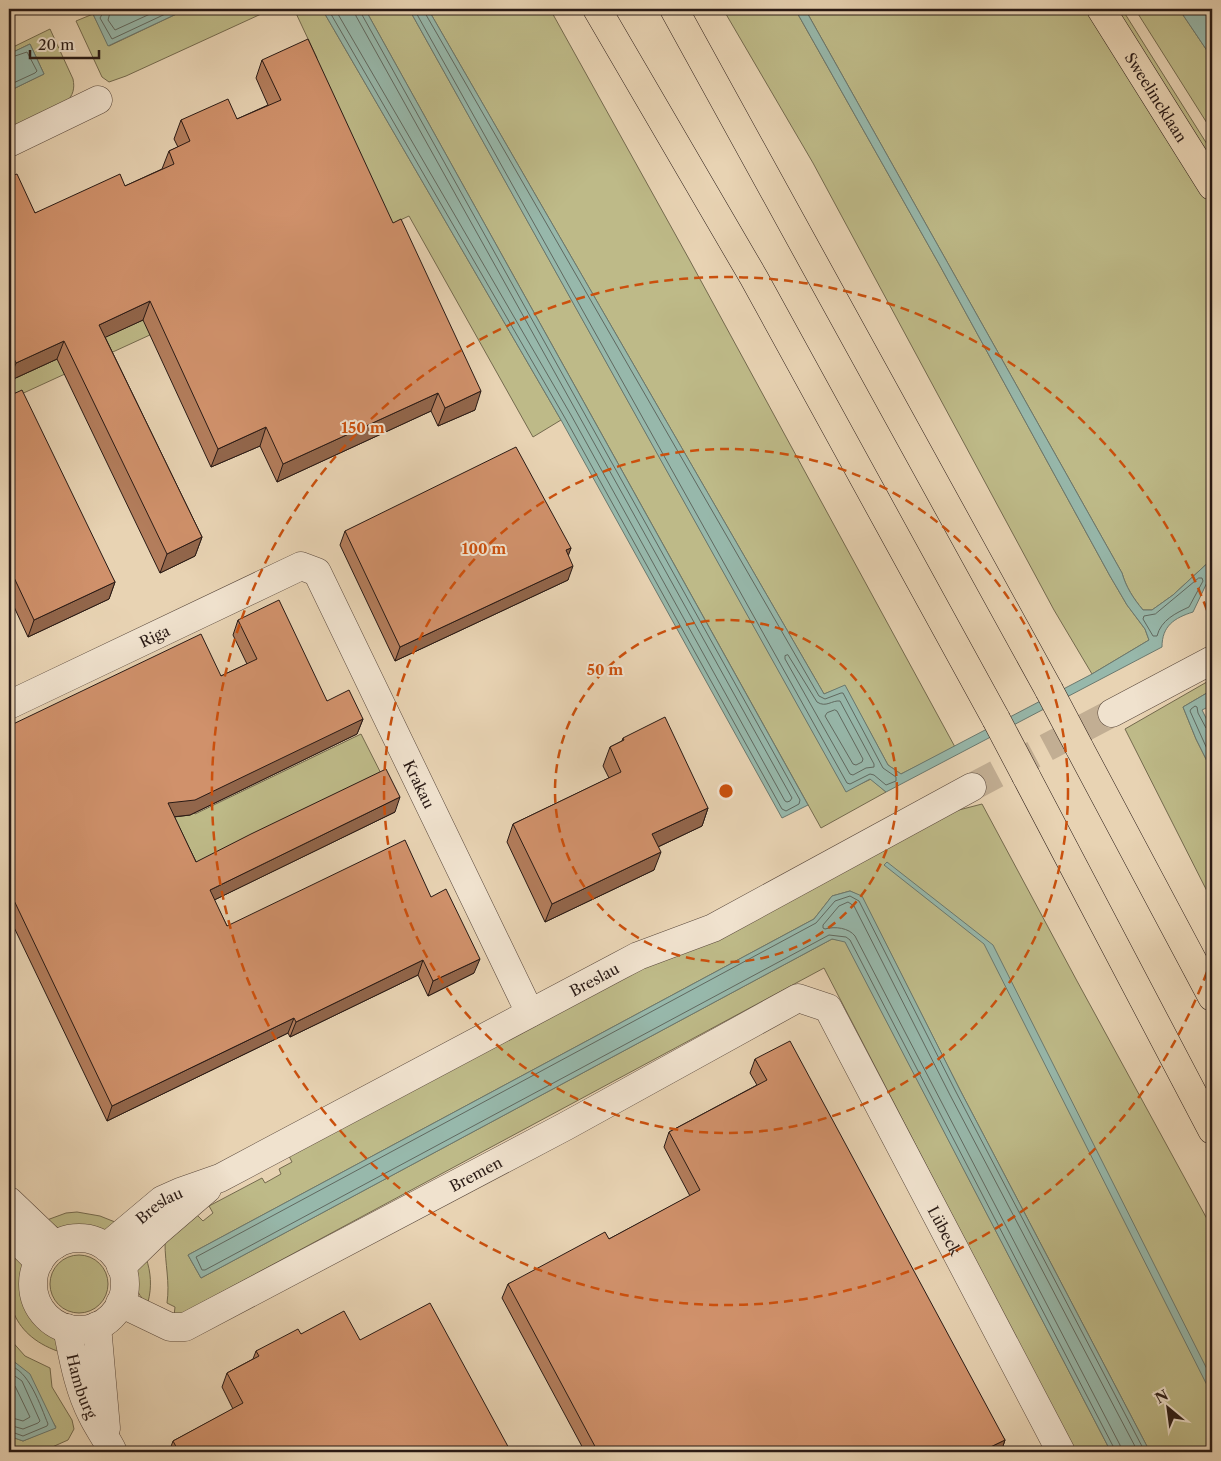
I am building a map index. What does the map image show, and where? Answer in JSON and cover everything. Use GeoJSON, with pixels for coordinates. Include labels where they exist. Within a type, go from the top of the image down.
{"type":"FeatureCollection","features":[{"type":"Feature","properties":{"kind":"main road"},"geometry":{"type":"LineString","coordinates":[[597,9],[754,278],[996,719],[1212,1130]]}},
{"type":"Feature","properties":{"kind":"main road"},"geometry":{"type":"LineString","coordinates":[[674,9],[1049,690],[1212,998]]}},
{"type":"Feature","properties":{"kind":"main road","name":"Sweelincklaan"},"geometry":{"type":"LineString","coordinates":[[1101,9],[1212,186]]}},
{"type":"Feature","properties":{"kind":"street"},"geometry":{"type":"LineString","coordinates":[[9,143],[98,100]]}},
{"type":"Feature","properties":{"kind":"street","name":"Riga"},"geometry":{"type":"LineString","coordinates":[[9,706],[300,566]]}},
{"type":"Feature","properties":{"kind":"street","name":"Krakau"},"geometry":{"type":"LineString","coordinates":[[300,566],[317,572],[530,1013]]}},
{"type":"Feature","properties":{"kind":"street"},"geometry":{"type":"LineString","coordinates":[[1112,713],[1212,660]]}},
{"type":"Feature","properties":{"kind":"street","name":"Breslau"},"geometry":{"type":"LineString","coordinates":[[114,1257],[162,1200],[220,1178],[638,956],[713,928],[972,787]]}},
{"type":"Feature","properties":{"kind":"street","name":"Bremen"},"geometry":{"type":"LineString","coordinates":[[120,1303],[170,1327],[185,1327],[566,1126],[798,998],[828,1008]]}},
{"type":"Feature","properties":{"kind":"street","name":"Lübeck"},"geometry":{"type":"LineString","coordinates":[[828,1008],[1061,1452]]}},
{"type":"Feature","properties":{"kind":"street"},"geometry":{"type":"LineString","coordinates":[[9,1201],[47,1253]]}},
{"type":"Feature","properties":{"kind":"street"},"geometry":{"type":"LineString","coordinates":[[9,1232],[47,1253]]}},
{"type":"Feature","properties":{"kind":"street"},"geometry":{"type":"LineString","coordinates":[[81,1238],[90,1239],[114,1257],[124,1279],[124,1292],[120,1303],[106,1321],[97,1326],[87,1329],[67,1328],[46,1316],[39,1307],[33,1285],[34,1273],[47,1253],[64,1241],[81,1238]]}},
{"type":"Feature","properties":{"kind":"street","name":"Hamburg"},"geometry":{"type":"LineString","coordinates":[[97,1326],[110,1446]]}},
{"type":"Feature","properties":{"kind":"street","name":"Hamburg"},"geometry":{"type":"LineString","coordinates":[[67,1328],[80,1385],[92,1415],[110,1446]]}},
{"type":"Feature","properties":{"kind":"shaded area"},"geometry":{"type":"Polygon","coordinates":[[[187,9],[272,9],[109,82],[102,77],[76,21],[93,14],[109,46],[187,9]]]}},
{"type":"Feature","properties":{"kind":"shaded area"},"geometry":{"type":"Polygon","coordinates":[[[294,9],[322,9],[561,420],[533,437],[409,216],[17,396],[9,381],[373,214],[307,69],[317,58],[294,9]]]}},
{"type":"Feature","properties":{"kind":"shaded area"},"geometry":{"type":"Polygon","coordinates":[[[365,9],[409,9],[846,791],[871,779],[886,792],[821,828],[365,9]]]}},
{"type":"Feature","properties":{"kind":"shaded area"},"geometry":{"type":"Polygon","coordinates":[[[428,9],[550,9],[689,259],[955,747],[901,774],[888,765],[845,686],[824,694],[428,9]]]}},
{"type":"Feature","properties":{"kind":"shaded area"},"geometry":{"type":"Polygon","coordinates":[[[723,9],[795,9],[939,264],[1110,576],[1127,605],[1145,629],[1149,640],[1092,674],[1054,610],[813,163],[723,9]]]}},
{"type":"Feature","properties":{"kind":"shaded area"},"geometry":{"type":"Polygon","coordinates":[[[805,9],[1087,9],[1212,208],[1212,559],[1173,595],[1152,610],[1143,610],[1130,592],[1122,573],[805,9]]]}},
{"type":"Feature","properties":{"kind":"shaded area"},"geometry":{"type":"Polygon","coordinates":[[[1114,9],[1122,9],[1212,152],[1212,164],[1114,9]]]}},
{"type":"Feature","properties":{"kind":"shaded area"},"geometry":{"type":"Polygon","coordinates":[[[1135,9],[1179,9],[1212,58],[1212,131],[1135,9]]]}},
{"type":"Feature","properties":{"kind":"shaded area"},"geometry":{"type":"Polygon","coordinates":[[[50,29],[73,79],[74,89],[72,95],[66,103],[9,130],[9,91],[44,74],[30,44],[9,54],[9,49],[50,29]]]}},
{"type":"Feature","properties":{"kind":"shaded area"},"geometry":{"type":"Polygon","coordinates":[[[1212,679],[1212,690],[1183,707],[1212,771],[1212,901],[1125,729],[1212,679]]]}},
{"type":"Feature","properties":{"kind":"shaded area"},"geometry":{"type":"Polygon","coordinates":[[[361,734],[395,801],[208,887],[162,791],[179,783],[195,814],[361,734]]]}},
{"type":"Feature","properties":{"kind":"shaded area"},"geometry":{"type":"Polygon","coordinates":[[[982,804],[1212,1228],[1212,1452],[1150,1452],[960,1090],[862,897],[850,891],[832,896],[814,919],[188,1255],[201,1278],[832,939],[845,941],[1111,1452],[1075,1452],[824,968],[174,1316],[175,1307],[167,1303],[165,1243],[197,1215],[203,1221],[213,1213],[209,1206],[262,1178],[265,1183],[281,1174],[279,1169],[292,1162],[289,1156],[638,967],[955,811],[982,804]]]}},
{"type":"Feature","properties":{"kind":"shaded area"},"geometry":{"type":"Polygon","coordinates":[[[77,1212],[100,1216],[115,1222],[108,1229],[82,1230],[60,1228],[47,1220],[66,1213],[77,1212]]]}},
{"type":"Feature","properties":{"kind":"shaded area"},"geometry":{"type":"Polygon","coordinates":[[[14,1250],[26,1266],[24,1290],[29,1306],[36,1318],[55,1335],[63,1353],[46,1346],[32,1337],[21,1326],[14,1314],[10,1300],[9,1285],[14,1250]]]}},
{"type":"Feature","properties":{"kind":"shaded area"},"geometry":{"type":"Polygon","coordinates":[[[79,1255],[90,1257],[103,1268],[108,1284],[106,1295],[95,1308],[79,1313],[68,1311],[55,1300],[50,1284],[52,1273],[63,1260],[79,1255]]]}},
{"type":"Feature","properties":{"kind":"shaded area"},"geometry":{"type":"Polygon","coordinates":[[[146,1258],[150,1280],[148,1302],[145,1302],[140,1296],[135,1284],[138,1269],[146,1258]]]}},
{"type":"Feature","properties":{"kind":"shaded area"},"geometry":{"type":"Polygon","coordinates":[[[9,1338],[25,1356],[50,1368],[52,1387],[72,1420],[74,1429],[68,1440],[41,1452],[9,1452],[9,1436],[23,1441],[56,1427],[13,1360],[9,1362],[9,1338]]]}},
{"type":"Feature","properties":{"kind":"water"},"geometry":{"type":"Polygon","coordinates":[[[105,9],[187,9],[108,46],[93,14],[105,9]]]}},
{"type":"Feature","properties":{"kind":"water"},"geometry":{"type":"Polygon","coordinates":[[[322,9],[365,9],[808,805],[782,818],[561,420],[322,9]]]}},
{"type":"Feature","properties":{"kind":"water"},"geometry":{"type":"Polygon","coordinates":[[[409,9],[428,9],[824,694],[845,685],[888,765],[901,774],[1092,674],[1149,640],[1145,629],[1127,605],[1110,576],[939,264],[795,9],[805,9],[1139,606],[1143,610],[1152,610],[1173,595],[1212,559],[1212,572],[1193,612],[1180,617],[1170,624],[1164,634],[1162,647],[886,792],[870,779],[846,792],[409,9]]]}},
{"type":"Feature","properties":{"kind":"water"},"geometry":{"type":"Polygon","coordinates":[[[1179,9],[1212,9],[1212,58],[1179,9]]]}},
{"type":"Feature","properties":{"kind":"water"},"geometry":{"type":"Polygon","coordinates":[[[30,44],[44,74],[9,91],[9,54],[30,44]]]}},
{"type":"Feature","properties":{"kind":"water"},"geometry":{"type":"Polygon","coordinates":[[[1212,690],[1212,705],[1202,710],[1212,730],[1212,771],[1183,707],[1212,690]]]}},
{"type":"Feature","properties":{"kind":"water"},"geometry":{"type":"Polygon","coordinates":[[[887,862],[993,945],[1212,1379],[1212,1395],[984,944],[884,865],[887,862]]]}},
{"type":"Feature","properties":{"kind":"water"},"geometry":{"type":"Polygon","coordinates":[[[850,891],[862,896],[960,1090],[1150,1452],[1111,1452],[845,942],[832,939],[201,1278],[188,1255],[814,919],[832,896],[850,891]]]}},
{"type":"Feature","properties":{"kind":"water"},"geometry":{"type":"Polygon","coordinates":[[[12,1360],[30,1374],[56,1428],[23,1441],[9,1436],[9,1362],[12,1360]]]}},
{"type":"Feature","properties":{"kind":"building"},"geometry":{"type":"Polygon","coordinates":[[[308,39],[393,223],[401,219],[481,391],[445,408],[438,393],[283,464],[266,427],[218,449],[150,301],[99,325],[202,537],[167,554],[64,341],[16,363],[9,347],[9,177],[17,174],[35,213],[120,174],[125,186],[174,164],[169,151],[190,141],[181,120],[228,99],[237,119],[281,100],[262,60],[308,39]]]}},
{"type":"Feature","properties":{"kind":"building"},"geometry":{"type":"Polygon","coordinates":[[[22,390],[115,582],[34,620],[9,567],[9,396],[22,390]]]}},
{"type":"Feature","properties":{"kind":"building"},"geometry":{"type":"Polygon","coordinates":[[[516,447],[571,548],[566,550],[573,566],[400,647],[345,531],[516,447]]]}},
{"type":"Feature","properties":{"kind":"building"},"geometry":{"type":"Polygon","coordinates":[[[279,600],[327,701],[349,690],[363,719],[195,800],[168,803],[196,862],[386,769],[400,797],[210,890],[227,926],[405,840],[431,897],[446,889],[480,959],[433,981],[423,960],[296,1022],[294,1018],[112,1106],[9,890],[9,726],[201,634],[221,676],[257,659],[238,620],[279,600]]]}},
{"type":"Feature","properties":{"kind":"building"},"geometry":{"type":"Polygon","coordinates":[[[665,717],[708,808],[652,834],[661,852],[552,904],[513,824],[621,772],[610,747],[624,740],[623,738],[665,717]]]}},
{"type":"Feature","properties":{"kind":"building"},"geometry":{"type":"Polygon","coordinates":[[[790,1041],[1005,1440],[980,1452],[598,1452],[508,1284],[605,1232],[609,1239],[700,1190],[669,1132],[767,1080],[755,1059],[790,1041]]]}},
{"type":"Feature","properties":{"kind":"building"},"geometry":{"type":"Polygon","coordinates":[[[430,1303],[511,1452],[179,1452],[173,1441],[243,1403],[227,1373],[259,1356],[256,1351],[298,1329],[301,1334],[344,1311],[360,1340],[430,1303]]]}},
{"type":"Feature","properties":{"kind":"tunnel"},"geometry":{"type":"LineString","coordinates":[[972,787],[1112,713]]}}]}
